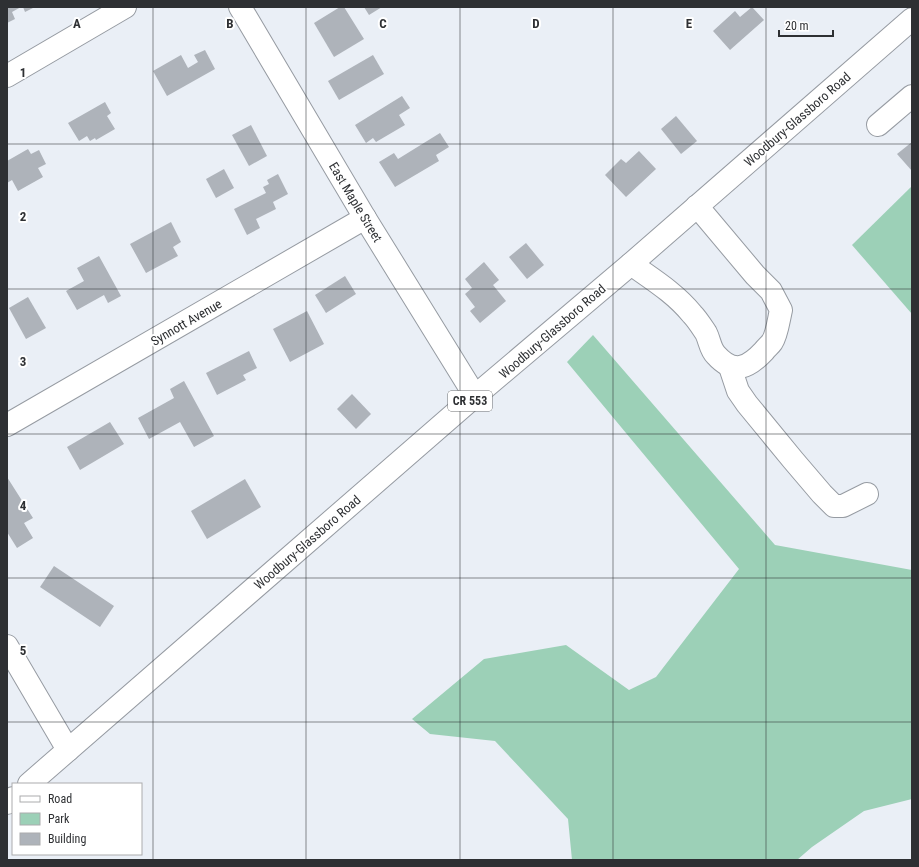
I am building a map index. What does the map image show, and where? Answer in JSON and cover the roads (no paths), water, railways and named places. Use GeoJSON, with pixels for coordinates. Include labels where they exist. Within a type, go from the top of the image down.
{"type":"FeatureCollection","features":[{"type":"Feature","properties":{"kind":"main road"},"geometry":{"type":"LineString","coordinates":[[7,76],[124,7]]}},
{"type":"Feature","properties":{"kind":"main road","name":"East Maple Street"},"geometry":{"type":"LineString","coordinates":[[240,7],[365,218],[475,396]]}},
{"type":"Feature","properties":{"kind":"main road","name":"Woodbury-Glassboro Road"},"geometry":{"type":"LineString","coordinates":[[30,783],[475,396],[630,264],[912,19]]}},
{"type":"Feature","properties":{"kind":"main road"},"geometry":{"type":"LineString","coordinates":[[878,125],[912,96]]}},
{"type":"Feature","properties":{"kind":"main road"},"geometry":{"type":"LineString","coordinates":[[697,206],[755,276],[771,291],[781,310],[773,342],[754,361],[742,367],[730,367]]}},
{"type":"Feature","properties":{"kind":"main road","name":"Synnott Avenue"},"geometry":{"type":"LineString","coordinates":[[7,425],[365,218]]}},
{"type":"Feature","properties":{"kind":"main road"},"geometry":{"type":"LineString","coordinates":[[630,264],[678,299],[692,314],[707,334],[709,345],[715,354],[730,367],[738,391],[747,404],[793,460],[834,506],[843,506],[867,494]]}},
{"type":"Feature","properties":{"kind":"main road"},"geometry":{"type":"LineString","coordinates":[[7,646],[68,750]]}}]}
